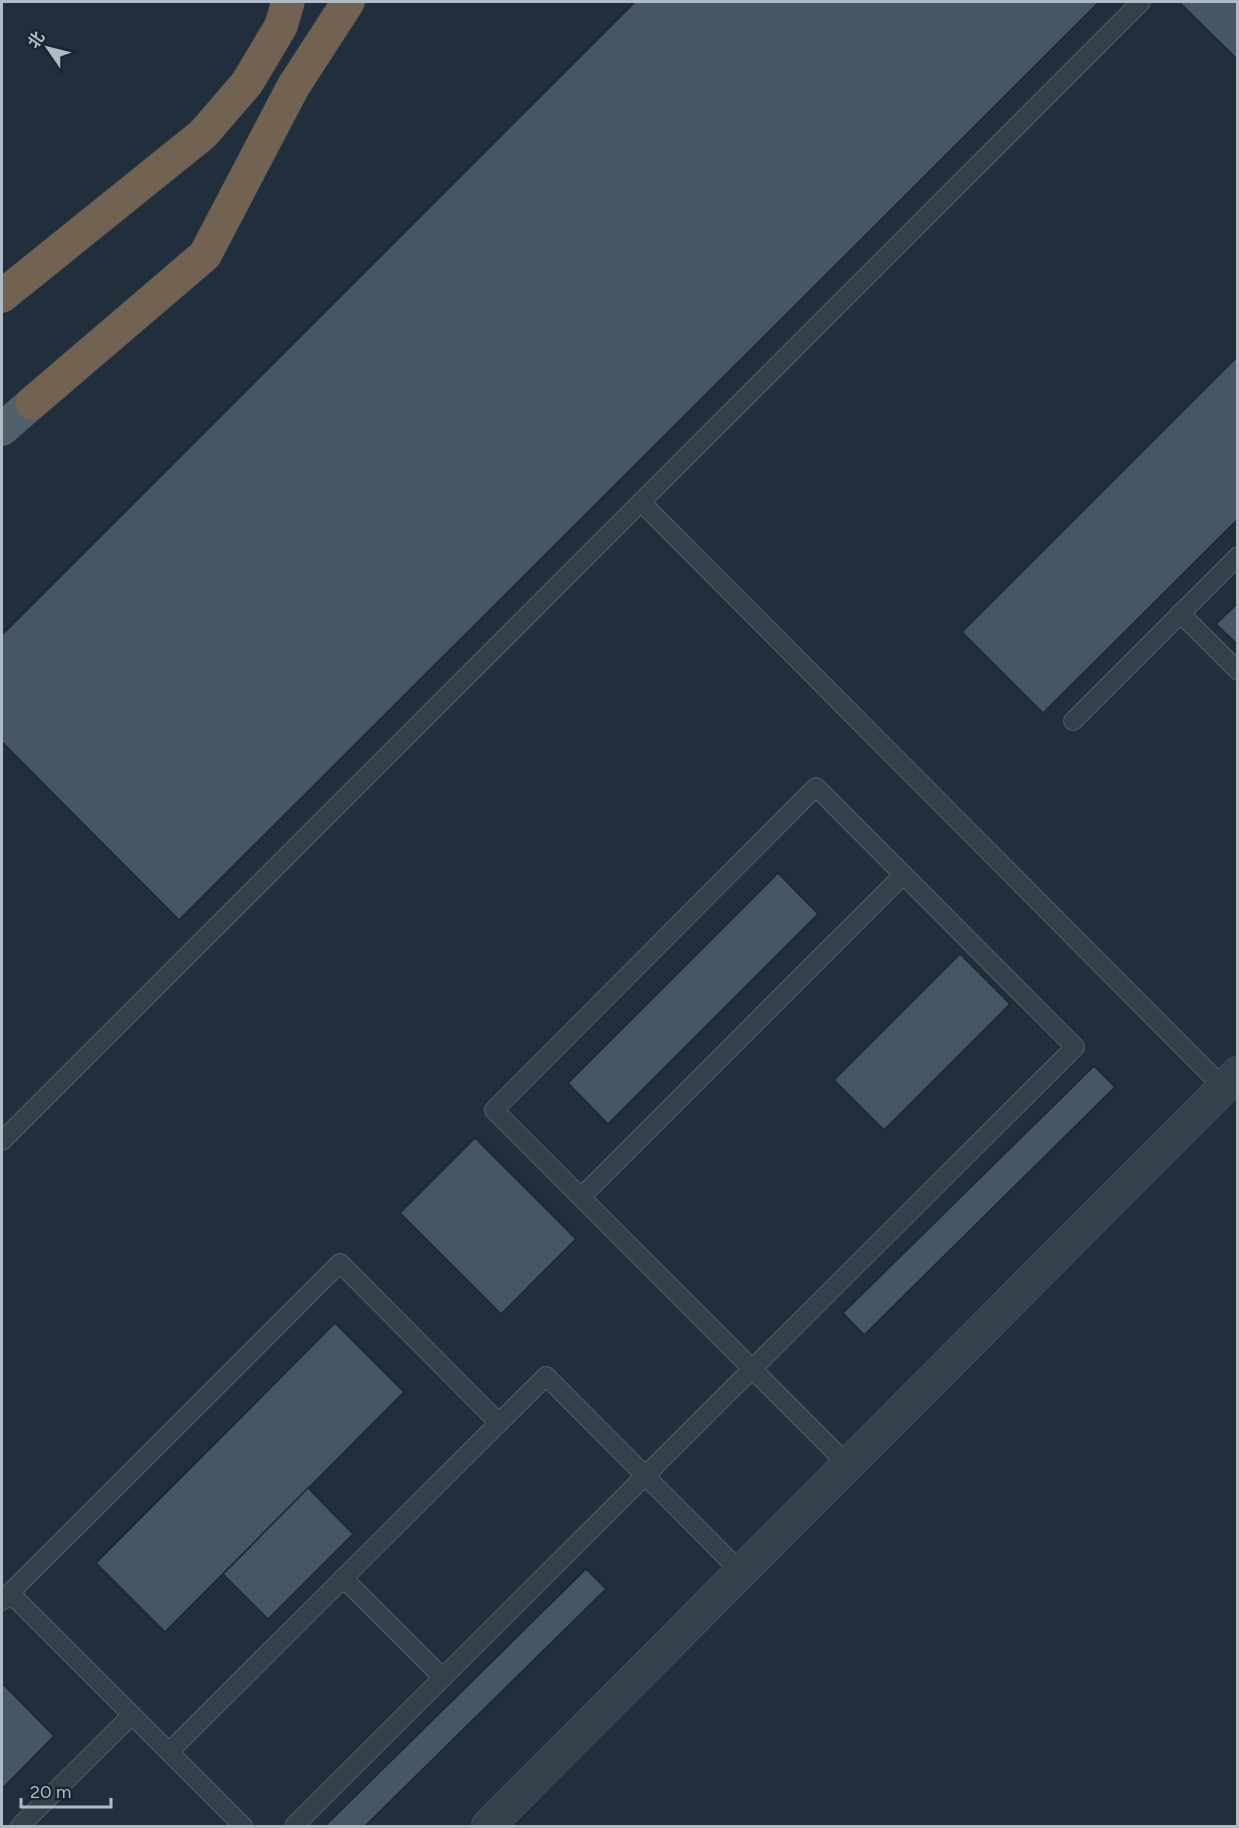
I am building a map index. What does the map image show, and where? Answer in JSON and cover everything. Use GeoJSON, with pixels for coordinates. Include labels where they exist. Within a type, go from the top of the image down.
{"type":"FeatureCollection","features":[{"type":"Feature","properties":{"kind":"highway"},"geometry":{"type":"LineString","coordinates":[[2,296],[203,134],[247,83],[281,26],[288,2]]}},
{"type":"Feature","properties":{"kind":"highway"},"geometry":{"type":"LineString","coordinates":[[32,403],[205,255],[293,87],[348,2]]}},
{"type":"Feature","properties":{"kind":"main road"},"geometry":{"type":"LineString","coordinates":[[2,429],[32,403]]}},
{"type":"Feature","properties":{"kind":"street"},"geometry":{"type":"LineString","coordinates":[[488,1827],[1231,1080]]}},
{"type":"Feature","properties":{"kind":"lane"},"geometry":{"type":"LineString","coordinates":[[2,1141],[1142,2]]}},
{"type":"Feature","properties":{"kind":"lane"},"geometry":{"type":"LineString","coordinates":[[640,502],[1231,1080]]}},
{"type":"Feature","properties":{"kind":"lane"},"geometry":{"type":"LineString","coordinates":[[1072,721],[1238,556]]}},
{"type":"Feature","properties":{"kind":"lane"},"geometry":{"type":"LineString","coordinates":[[1180,613],[1238,671]]}},
{"type":"Feature","properties":{"kind":"lane"},"geometry":{"type":"LineString","coordinates":[[294,1827],[752,1369],[1075,1047],[816,787],[494,1110],[752,1369],[848,1465]]}},
{"type":"Feature","properties":{"kind":"lane"},"geometry":{"type":"LineString","coordinates":[[581,1197],[903,875]]}},
{"type":"Feature","properties":{"kind":"lane"},"geometry":{"type":"LineString","coordinates":[[243,1827],[132,1715],[6,1597],[340,1263],[499,1423]]}},
{"type":"Feature","properties":{"kind":"lane"},"geometry":{"type":"LineString","coordinates":[[169,1752],[546,1376],[741,1572]]}},
{"type":"Feature","properties":{"kind":"lane"},"geometry":{"type":"LineString","coordinates":[[343,1578],[443,1678]]}},
{"type":"Feature","properties":{"kind":"lane"},"geometry":{"type":"LineString","coordinates":[[20,1827],[132,1715]]}},
{"type":"Feature","properties":{"kind":"building"},"geometry":{"type":"Polygon","coordinates":[[[635,2],[1099,2],[179,920],[2,742],[2,635],[635,2]]]}},
{"type":"Feature","properties":{"kind":"building"},"geometry":{"type":"Polygon","coordinates":[[[1179,2],[1238,2],[1238,60],[1179,2]]]}},
{"type":"Feature","properties":{"kind":"building"},"geometry":{"type":"Polygon","coordinates":[[[1238,356],[1238,519],[1043,713],[962,632],[1238,356]]]}},
{"type":"Feature","properties":{"kind":"building"},"geometry":{"type":"Polygon","coordinates":[[[1238,603],[1238,645],[1216,624],[1238,603]]]}},
{"type":"Feature","properties":{"kind":"building"},"geometry":{"type":"Polygon","coordinates":[[[778,873],[818,914],[608,1124],[568,1083],[778,873]]]}},
{"type":"Feature","properties":{"kind":"building"},"geometry":{"type":"Polygon","coordinates":[[[960,954],[1010,1004],[884,1130],[834,1080],[960,954]]]}},
{"type":"Feature","properties":{"kind":"building"},"geometry":{"type":"Polygon","coordinates":[[[1094,1066],[1115,1087],[864,1335],[843,1313],[1094,1066]]]}},
{"type":"Feature","properties":{"kind":"building"},"geometry":{"type":"Polygon","coordinates":[[[475,1138],[576,1239],[501,1314],[400,1213],[475,1138]]]}},
{"type":"Feature","properties":{"kind":"building"},"geometry":{"type":"Polygon","coordinates":[[[335,1323],[404,1392],[165,1632],[96,1563],[335,1323]]]}},
{"type":"Feature","properties":{"kind":"building"},"geometry":{"type":"Polygon","coordinates":[[[308,1488],[353,1534],[268,1619],[223,1574],[308,1488]]]}},
{"type":"Feature","properties":{"kind":"building"},"geometry":{"type":"Polygon","coordinates":[[[586,1569],[606,1589],[365,1826],[325,1826],[586,1569]]]}},
{"type":"Feature","properties":{"kind":"building"},"geometry":{"type":"Polygon","coordinates":[[[2,1683],[54,1736],[2,1789],[2,1683]]]}}]}
